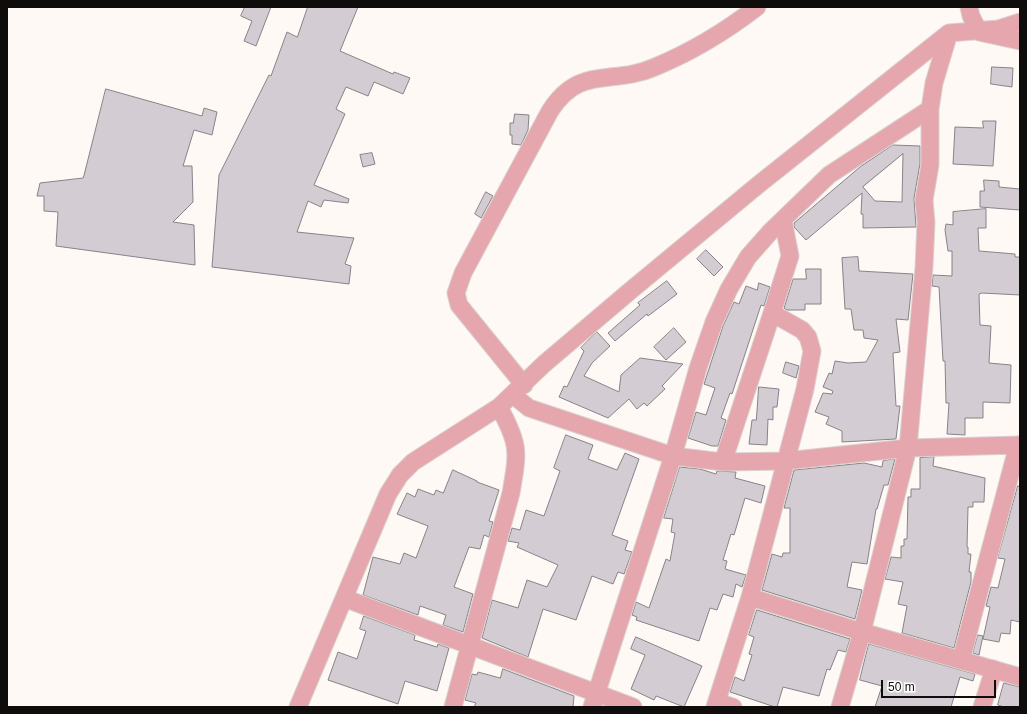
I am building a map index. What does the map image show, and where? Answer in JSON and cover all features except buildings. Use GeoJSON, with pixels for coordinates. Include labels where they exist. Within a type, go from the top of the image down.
{"type":"FeatureCollection","features":[{"type":"Feature","properties":{"kind":"street"},"geometry":{"type":"LineString","coordinates":[[757,7],[734,24],[654,68],[630,75],[587,80],[576,84],[558,99],[550,111],[463,273],[456,293],[459,305],[529,408],[674,456],[723,462],[785,461],[908,448],[1019,445],[961,660]]}},
{"type":"Feature","properties":{"kind":"street"},"geometry":{"type":"LineString","coordinates":[[969,7],[971,16],[979,32]]}},
{"type":"Feature","properties":{"kind":"street"},"geometry":{"type":"LineString","coordinates":[[298,707],[388,494],[400,475],[414,462],[499,407],[544,364],[587,327],[752,190],[949,33],[998,30],[1020,22]]}},
{"type":"Feature","properties":{"kind":"street"},"geometry":{"type":"LineString","coordinates":[[979,32],[1020,41]]}},
{"type":"Feature","properties":{"kind":"street"},"geometry":{"type":"LineString","coordinates":[[840,707],[862,632],[908,448],[924,267],[926,222],[924,200],[930,165],[930,109],[934,83],[949,33]]}},
{"type":"Feature","properties":{"kind":"street"},"geometry":{"type":"LineString","coordinates":[[594,701],[674,456],[698,368],[714,322],[729,289],[748,256],[829,175],[930,109]]}},
{"type":"Feature","properties":{"kind":"street"},"geometry":{"type":"LineString","coordinates":[[723,462],[790,256],[783,220]]}},
{"type":"Feature","properties":{"kind":"street"},"geometry":{"type":"LineString","coordinates":[[734,707],[716,704],[750,597],[805,389],[812,350],[808,337],[802,330],[772,312]]}},
{"type":"Feature","properties":{"kind":"street"},"geometry":{"type":"LineString","coordinates":[[453,707],[510,494],[516,464],[515,439],[499,407]]}},
{"type":"Feature","properties":{"kind":"street"},"geometry":{"type":"LineString","coordinates":[[750,597],[862,632],[1020,677]]}},
{"type":"Feature","properties":{"kind":"street"},"geometry":{"type":"LineString","coordinates":[[344,598],[470,646],[594,701],[634,707]]}},
{"type":"Feature","properties":{"kind":"street"},"geometry":{"type":"LineString","coordinates":[[982,707],[994,669]]}}]}
